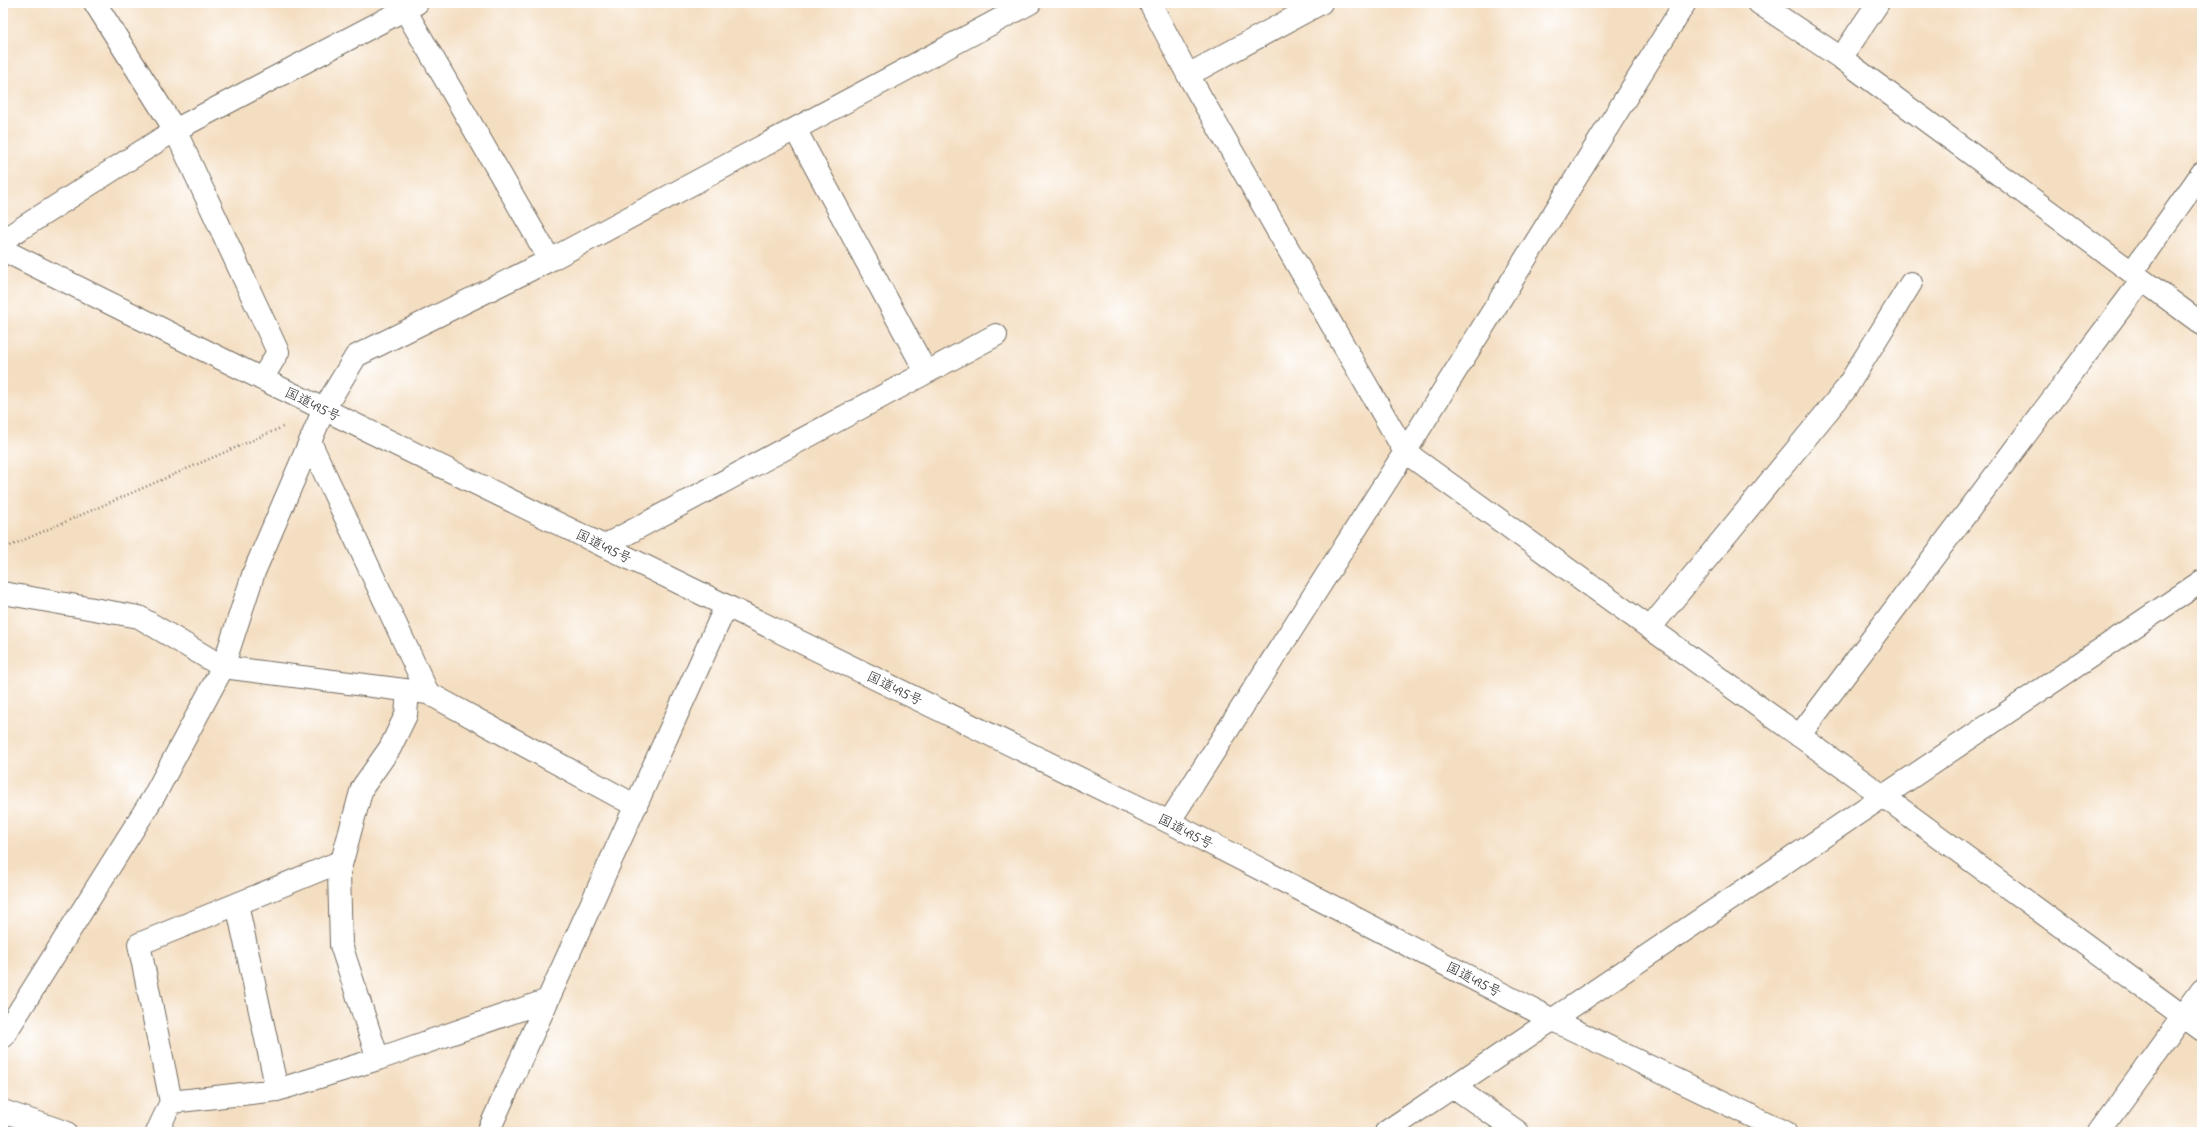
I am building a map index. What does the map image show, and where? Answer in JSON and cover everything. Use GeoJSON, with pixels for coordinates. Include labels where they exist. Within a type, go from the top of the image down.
{"type":"FeatureCollection","features":[{"type":"Feature","properties":{"kind":"main road"},"geometry":{"type":"LineString","coordinates":[[95,3],[175,130],[278,352],[262,379]]}},
{"type":"Feature","properties":{"kind":"main road"},"geometry":{"type":"LineString","coordinates":[[3,1037],[154,796],[223,666],[254,572],[324,409],[356,356],[550,260],[1030,3]]}},
{"type":"Feature","properties":{"kind":"main road"},"geometry":{"type":"LineString","coordinates":[[1150,3],[1188,75],[1405,452],[1883,796],[2182,1017],[2202,1030]]}},
{"type":"Feature","properties":{"kind":"main road"},"geometry":{"type":"LineString","coordinates":[[1188,75],[1321,3]]}},
{"type":"Feature","properties":{"kind":"main road"},"geometry":{"type":"LineString","coordinates":[[1170,822],[1405,452],[1685,3]]}},
{"type":"Feature","properties":{"kind":"main road"},"geometry":{"type":"LineString","coordinates":[[1759,3],[1841,58],[2202,324]]}},
{"type":"Feature","properties":{"kind":"main road"},"geometry":{"type":"LineString","coordinates":[[1841,58],[1878,3]]}},
{"type":"Feature","properties":{"kind":"main road"},"geometry":{"type":"LineString","coordinates":[[3,240],[175,130],[408,5],[550,260]]}},
{"type":"Feature","properties":{"kind":"main road"},"geometry":{"type":"LineString","coordinates":[[795,129],[926,372]]}},
{"type":"Feature","properties":{"kind":"main road"},"geometry":{"type":"LineString","coordinates":[[1799,736],[2137,276],[2202,174]]}},
{"type":"Feature","properties":{"kind":"main road","name":"国道495号"},"geometry":{"type":"LineString","coordinates":[[3,250],[262,379],[1170,822],[1553,1020],[1785,1132]]}},
{"type":"Feature","properties":{"kind":"main road"},"geometry":{"type":"LineString","coordinates":[[1650,628],[1845,390],[1911,283]]}},
{"type":"Feature","properties":{"kind":"main road"},"geometry":{"type":"LineString","coordinates":[[604,546],[996,335]]}},
{"type":"Feature","properties":{"kind":"main road"},"geometry":{"type":"LineString","coordinates":[[310,442],[418,692]]}},
{"type":"Feature","properties":{"kind":"main road"},"geometry":{"type":"LineString","coordinates":[[1386,1132],[2202,581]]}},
{"type":"Feature","properties":{"kind":"main road"},"geometry":{"type":"LineString","coordinates":[[3,593],[139,617],[223,666],[418,692],[636,806]]}},
{"type":"Feature","properties":{"kind":"main road"},"geometry":{"type":"LineString","coordinates":[[488,1132],[726,606]]}},
{"type":"Feature","properties":{"kind":"main road"},"geometry":{"type":"LineString","coordinates":[[378,1059],[340,945],[339,872],[362,788],[390,748],[418,692]]}},
{"type":"Feature","properties":{"kind":"main road"},"geometry":{"type":"LineString","coordinates":[[157,1132],[171,1102],[139,944],[342,861]]}},
{"type":"Feature","properties":{"kind":"main road"},"geometry":{"type":"LineString","coordinates":[[237,904],[277,1090]]}},
{"type":"Feature","properties":{"kind":"main road"},"geometry":{"type":"LineString","coordinates":[[2099,1132],[2202,990]]}},
{"type":"Feature","properties":{"kind":"main road"},"geometry":{"type":"LineString","coordinates":[[171,1102],[277,1090],[378,1059],[548,1000]]}},
{"type":"Feature","properties":{"kind":"main road"},"geometry":{"type":"LineString","coordinates":[[1454,1087],[1518,1132]]}},
{"type":"Feature","properties":{"kind":"main road"},"geometry":{"type":"LineString","coordinates":[[3,1111],[65,1132]]}},
{"type":"Feature","properties":{"kind":"path"},"geometry":{"type":"LineString","coordinates":[[3,549],[324,409]]}}]}
